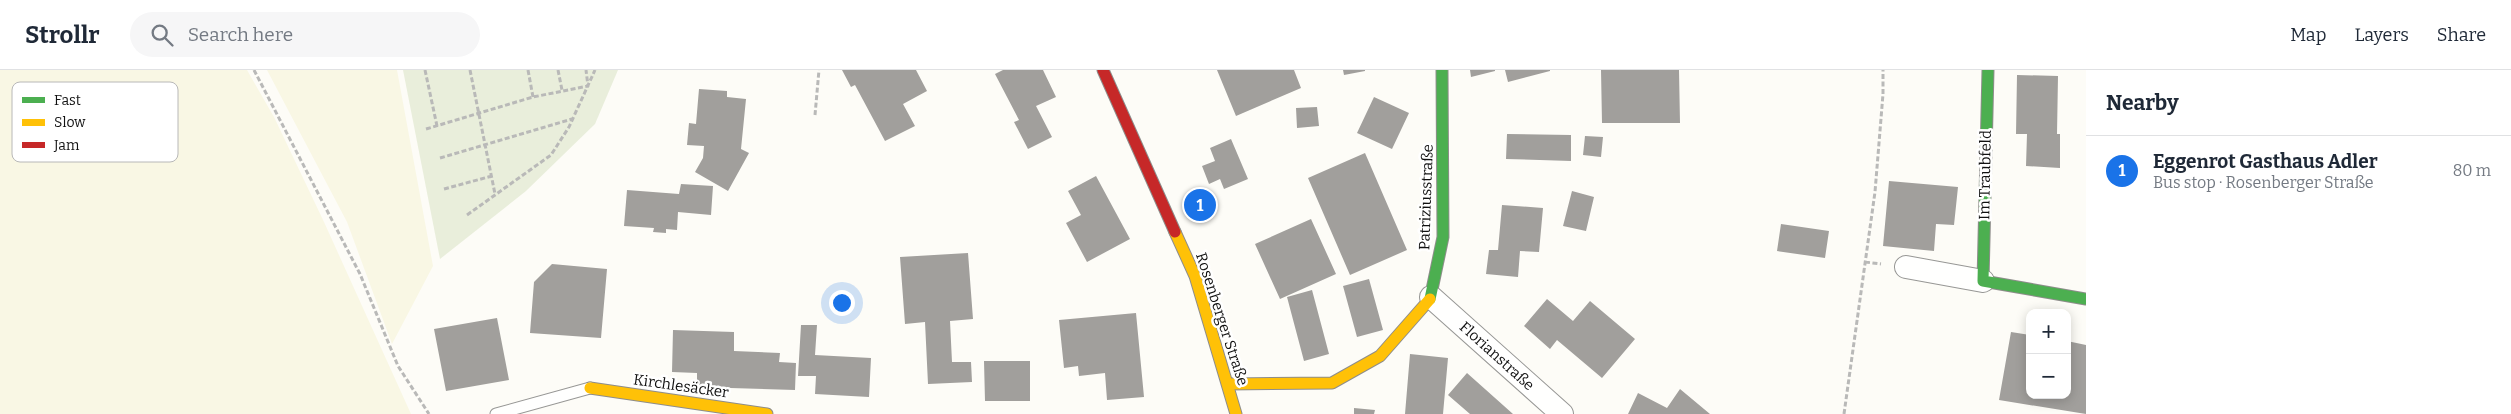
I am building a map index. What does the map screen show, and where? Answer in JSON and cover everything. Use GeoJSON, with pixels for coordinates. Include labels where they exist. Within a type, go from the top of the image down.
{"type":"FeatureCollection","features":[{"type":"Feature","properties":{"kind":"street","name":"Rosenberger Straße"},"geometry":{"type":"LineString","coordinates":[[1103,70],[1195,276],[1236,414]]}},
{"type":"Feature","properties":{"kind":"street","name":"Patriziusstraße"},"geometry":{"type":"LineString","coordinates":[[1228,384],[1332,383],[1380,356],[1431,297],[1443,237],[1442,70]]}},
{"type":"Feature","properties":{"kind":"street","name":"Im Traubfeld"},"geometry":{"type":"LineString","coordinates":[[1983,281],[1988,70]]}},
{"type":"Feature","properties":{"kind":"street"},"geometry":{"type":"LineString","coordinates":[[1906,267],[2086,298]]}},
{"type":"Feature","properties":{"kind":"street","name":"Florianstraße"},"geometry":{"type":"LineString","coordinates":[[1431,297],[1562,414]]}},
{"type":"Feature","properties":{"kind":"street","name":"Kirchlesäcker"},"geometry":{"type":"LineString","coordinates":[[590,388],[767,414]]}},
{"type":"Feature","properties":{"kind":"lane"},"geometry":{"type":"LineString","coordinates":[[496,414],[590,388]]}},
{"type":"Feature","properties":{"kind":"path"},"geometry":{"type":"LineString","coordinates":[[254,70],[360,274],[398,366],[429,414]]}},
{"type":"Feature","properties":{"kind":"path"},"geometry":{"type":"LineString","coordinates":[[425,70],[437,126]]}},
{"type":"Feature","properties":{"kind":"path"},"geometry":{"type":"LineString","coordinates":[[470,70],[478,115],[487,144],[495,194]]}},
{"type":"Feature","properties":{"kind":"path"},"geometry":{"type":"LineString","coordinates":[[528,70],[532,97]]}},
{"type":"Feature","properties":{"kind":"path"},"geometry":{"type":"LineString","coordinates":[[558,70],[562,90]]}},
{"type":"Feature","properties":{"kind":"path"},"geometry":{"type":"LineString","coordinates":[[586,70],[588,86]]}},
{"type":"Feature","properties":{"kind":"path"},"geometry":{"type":"LineString","coordinates":[[467,215],[551,155],[573,119],[595,70]]}},
{"type":"Feature","properties":{"kind":"path"},"geometry":{"type":"LineString","coordinates":[[815,115],[819,70]]}},
{"type":"Feature","properties":{"kind":"path"},"geometry":{"type":"LineString","coordinates":[[1844,414],[1875,192],[1883,70]]}},
{"type":"Feature","properties":{"kind":"path"},"geometry":{"type":"LineString","coordinates":[[426,129],[478,115],[532,97],[588,86]]}},
{"type":"Feature","properties":{"kind":"path"},"geometry":{"type":"LineString","coordinates":[[440,158],[573,119]]}},
{"type":"Feature","properties":{"kind":"path"},"geometry":{"type":"LineString","coordinates":[[444,189],[492,176]]}},
{"type":"Feature","properties":{"kind":"shaded area"},"geometry":{"type":"Polygon","coordinates":[[[0,70],[247,70],[274,117],[411,414],[0,414],[0,70]]]}},
{"type":"Feature","properties":{"kind":"shaded area"},"geometry":{"type":"Polygon","coordinates":[[[267,70],[397,70],[433,266],[392,344],[347,222],[267,70]]]}},
{"type":"Feature","properties":{"kind":"green space"},"geometry":{"type":"Polygon","coordinates":[[[403,70],[618,70],[595,124],[526,191],[440,259],[403,70]]]}},
{"type":"Feature","properties":{"kind":"building"},"geometry":{"type":"Polygon","coordinates":[[[842,70],[916,70],[927,91],[903,104],[915,126],[885,141],[855,85],[851,87],[842,70]]]}},
{"type":"Feature","properties":{"kind":"building"},"geometry":{"type":"Polygon","coordinates":[[[1003,70],[1043,70],[1056,97],[1036,106],[1052,137],[1028,149],[1014,122],[1019,120],[995,74],[1003,70]]]}},
{"type":"Feature","properties":{"kind":"building"},"geometry":{"type":"Polygon","coordinates":[[[1217,70],[1294,70],[1301,88],[1236,116],[1217,70]]]}},
{"type":"Feature","properties":{"kind":"building"},"geometry":{"type":"Polygon","coordinates":[[[1343,70],[1365,70],[1365,71],[1344,75],[1343,70]]]}},
{"type":"Feature","properties":{"kind":"building"},"geometry":{"type":"Polygon","coordinates":[[[1470,70],[1495,70],[1495,71],[1471,77],[1470,70]]]}},
{"type":"Feature","properties":{"kind":"building"},"geometry":{"type":"Polygon","coordinates":[[[1505,70],[1550,70],[1550,71],[1508,82],[1505,70]]]}},
{"type":"Feature","properties":{"kind":"building"},"geometry":{"type":"Polygon","coordinates":[[[1601,70],[1679,70],[1680,123],[1602,123],[1601,70]]]}},
{"type":"Feature","properties":{"kind":"building"},"geometry":{"type":"Polygon","coordinates":[[[2017,75],[2058,76],[2057,134],[2060,134],[2060,168],[2026,166],[2027,134],[2016,134],[2017,75]]]}},
{"type":"Feature","properties":{"kind":"building"},"geometry":{"type":"Polygon","coordinates":[[[699,89],[727,91],[727,97],[746,99],[741,149],[749,153],[728,191],[695,172],[703,158],[704,146],[687,145],[689,123],[696,124],[699,89]]]}},
{"type":"Feature","properties":{"kind":"building"},"geometry":{"type":"Polygon","coordinates":[[[1374,97],[1409,113],[1392,149],[1357,133],[1374,97]]]}},
{"type":"Feature","properties":{"kind":"building"},"geometry":{"type":"Polygon","coordinates":[[[1317,107],[1319,126],[1297,128],[1296,108],[1317,107]]]}},
{"type":"Feature","properties":{"kind":"building"},"geometry":{"type":"Polygon","coordinates":[[[1507,134],[1571,135],[1571,161],[1506,159],[1507,134]]]}},
{"type":"Feature","properties":{"kind":"building"},"geometry":{"type":"Polygon","coordinates":[[[1585,136],[1603,137],[1601,157],[1583,155],[1585,136]]]}},
{"type":"Feature","properties":{"kind":"building"},"geometry":{"type":"Polygon","coordinates":[[[1231,139],[1248,179],[1224,189],[1220,179],[1209,184],[1202,166],[1215,161],[1210,148],[1231,139]]]}},
{"type":"Feature","properties":{"kind":"building"},"geometry":{"type":"Polygon","coordinates":[[[1365,153],[1407,250],[1350,275],[1308,178],[1365,153]]]}},
{"type":"Feature","properties":{"kind":"building"},"geometry":{"type":"Polygon","coordinates":[[[1096,176],[1130,239],[1087,262],[1066,223],[1081,215],[1068,191],[1096,176]]]}},
{"type":"Feature","properties":{"kind":"building"},"geometry":{"type":"Polygon","coordinates":[[[1889,181],[1958,187],[1954,225],[1936,224],[1934,251],[1883,246],[1889,181]]]}},
{"type":"Feature","properties":{"kind":"building"},"geometry":{"type":"Polygon","coordinates":[[[681,184],[713,186],[711,215],[678,212],[677,230],[666,229],[666,233],[653,232],[654,228],[624,226],[627,190],[679,194],[681,184]]]}},
{"type":"Feature","properties":{"kind":"building"},"geometry":{"type":"Polygon","coordinates":[[[1572,191],[1594,197],[1586,231],[1563,226],[1572,191]]]}},
{"type":"Feature","properties":{"kind":"building"},"geometry":{"type":"Polygon","coordinates":[[[1502,205],[1543,208],[1539,252],[1520,251],[1518,277],[1486,274],[1489,250],[1498,250],[1502,205]]]}},
{"type":"Feature","properties":{"kind":"building"},"geometry":{"type":"Polygon","coordinates":[[[1311,219],[1336,274],[1280,299],[1255,244],[1311,219]]]}},
{"type":"Feature","properties":{"kind":"building"},"geometry":{"type":"Polygon","coordinates":[[[1781,224],[1829,231],[1825,258],[1777,251],[1781,224]]]}},
{"type":"Feature","properties":{"kind":"building"},"geometry":{"type":"Polygon","coordinates":[[[968,253],[973,319],[950,321],[952,362],[971,362],[972,382],[928,384],[925,322],[905,324],[900,257],[968,253]]]}},
{"type":"Feature","properties":{"kind":"building"},"geometry":{"type":"Polygon","coordinates":[[[552,264],[607,269],[601,338],[530,333],[534,282],[552,264]]]}},
{"type":"Feature","properties":{"kind":"building"},"geometry":{"type":"Polygon","coordinates":[[[1369,279],[1383,330],[1357,337],[1343,286],[1369,279]]]}},
{"type":"Feature","properties":{"kind":"building"},"geometry":{"type":"Polygon","coordinates":[[[1312,290],[1329,354],[1304,361],[1287,297],[1312,290]]]}},
{"type":"Feature","properties":{"kind":"building"},"geometry":{"type":"Polygon","coordinates":[[[1547,299],[1573,321],[1590,301],[1635,339],[1602,378],[1557,340],[1550,349],[1524,326],[1547,299]]]}},
{"type":"Feature","properties":{"kind":"building"},"geometry":{"type":"Polygon","coordinates":[[[1136,313],[1144,397],[1107,400],[1105,373],[1079,376],[1078,366],[1064,368],[1059,320],[1136,313]]]}},
{"type":"Feature","properties":{"kind":"building"},"geometry":{"type":"Polygon","coordinates":[[[497,318],[509,380],[446,391],[434,329],[497,318]]]}},
{"type":"Feature","properties":{"kind":"building"},"geometry":{"type":"Polygon","coordinates":[[[801,325],[817,325],[815,355],[871,358],[869,397],[815,394],[816,376],[798,376],[801,325]]]}},
{"type":"Feature","properties":{"kind":"building"},"geometry":{"type":"Polygon","coordinates":[[[673,330],[734,332],[734,351],[780,353],[779,362],[796,363],[795,390],[697,387],[697,373],[672,372],[673,330]]]}},
{"type":"Feature","properties":{"kind":"building"},"geometry":{"type":"Polygon","coordinates":[[[2011,332],[2026,334],[2026,399],[2071,399],[2071,342],[2086,345],[2086,414],[1999,400],[2011,332]]]}},
{"type":"Feature","properties":{"kind":"building"},"geometry":{"type":"Polygon","coordinates":[[[1410,354],[1448,358],[1443,414],[1405,414],[1410,354]]]}},
{"type":"Feature","properties":{"kind":"building"},"geometry":{"type":"Polygon","coordinates":[[[984,361],[1030,361],[1030,401],[985,401],[984,361]]]}},
{"type":"Feature","properties":{"kind":"building"},"geometry":{"type":"Polygon","coordinates":[[[1467,373],[1513,414],[1470,414],[1448,395],[1467,373]]]}},
{"type":"Feature","properties":{"kind":"building"},"geometry":{"type":"Polygon","coordinates":[[[1680,389],[1710,414],[1628,414],[1638,393],[1667,408],[1680,389]]]}},
{"type":"Feature","properties":{"kind":"building"},"geometry":{"type":"Polygon","coordinates":[[[1354,408],[1375,410],[1374,414],[1354,414],[1354,408]]]}},
{"type":"Feature","properties":{"kind":"traffic: fast"},"geometry":{"type":"LineString","coordinates":[[1430,299],[1443,237],[1442,70]]}},
{"type":"Feature","properties":{"kind":"traffic: fast"},"geometry":{"type":"LineString","coordinates":[[1988,70],[1983,281],[2086,299]]}},
{"type":"Feature","properties":{"kind":"traffic: slow"},"geometry":{"type":"LineString","coordinates":[[1175,232],[1195,276],[1236,414]]}},
{"type":"Feature","properties":{"kind":"traffic: slow"},"geometry":{"type":"LineString","coordinates":[[1228,384],[1332,383],[1380,356],[1430,299]]}},
{"type":"Feature","properties":{"kind":"traffic: slow"},"geometry":{"type":"LineString","coordinates":[[590,388],[767,414]]}},
{"type":"Feature","properties":{"kind":"traffic: jam"},"geometry":{"type":"LineString","coordinates":[[1103,70],[1175,232]]}},
{"type":"Feature","properties":{"kind":"place","name":"Eggenrot Gasthaus Adler"},"geometry":{"type":"Point","coordinates":[1200,205]}}]}
